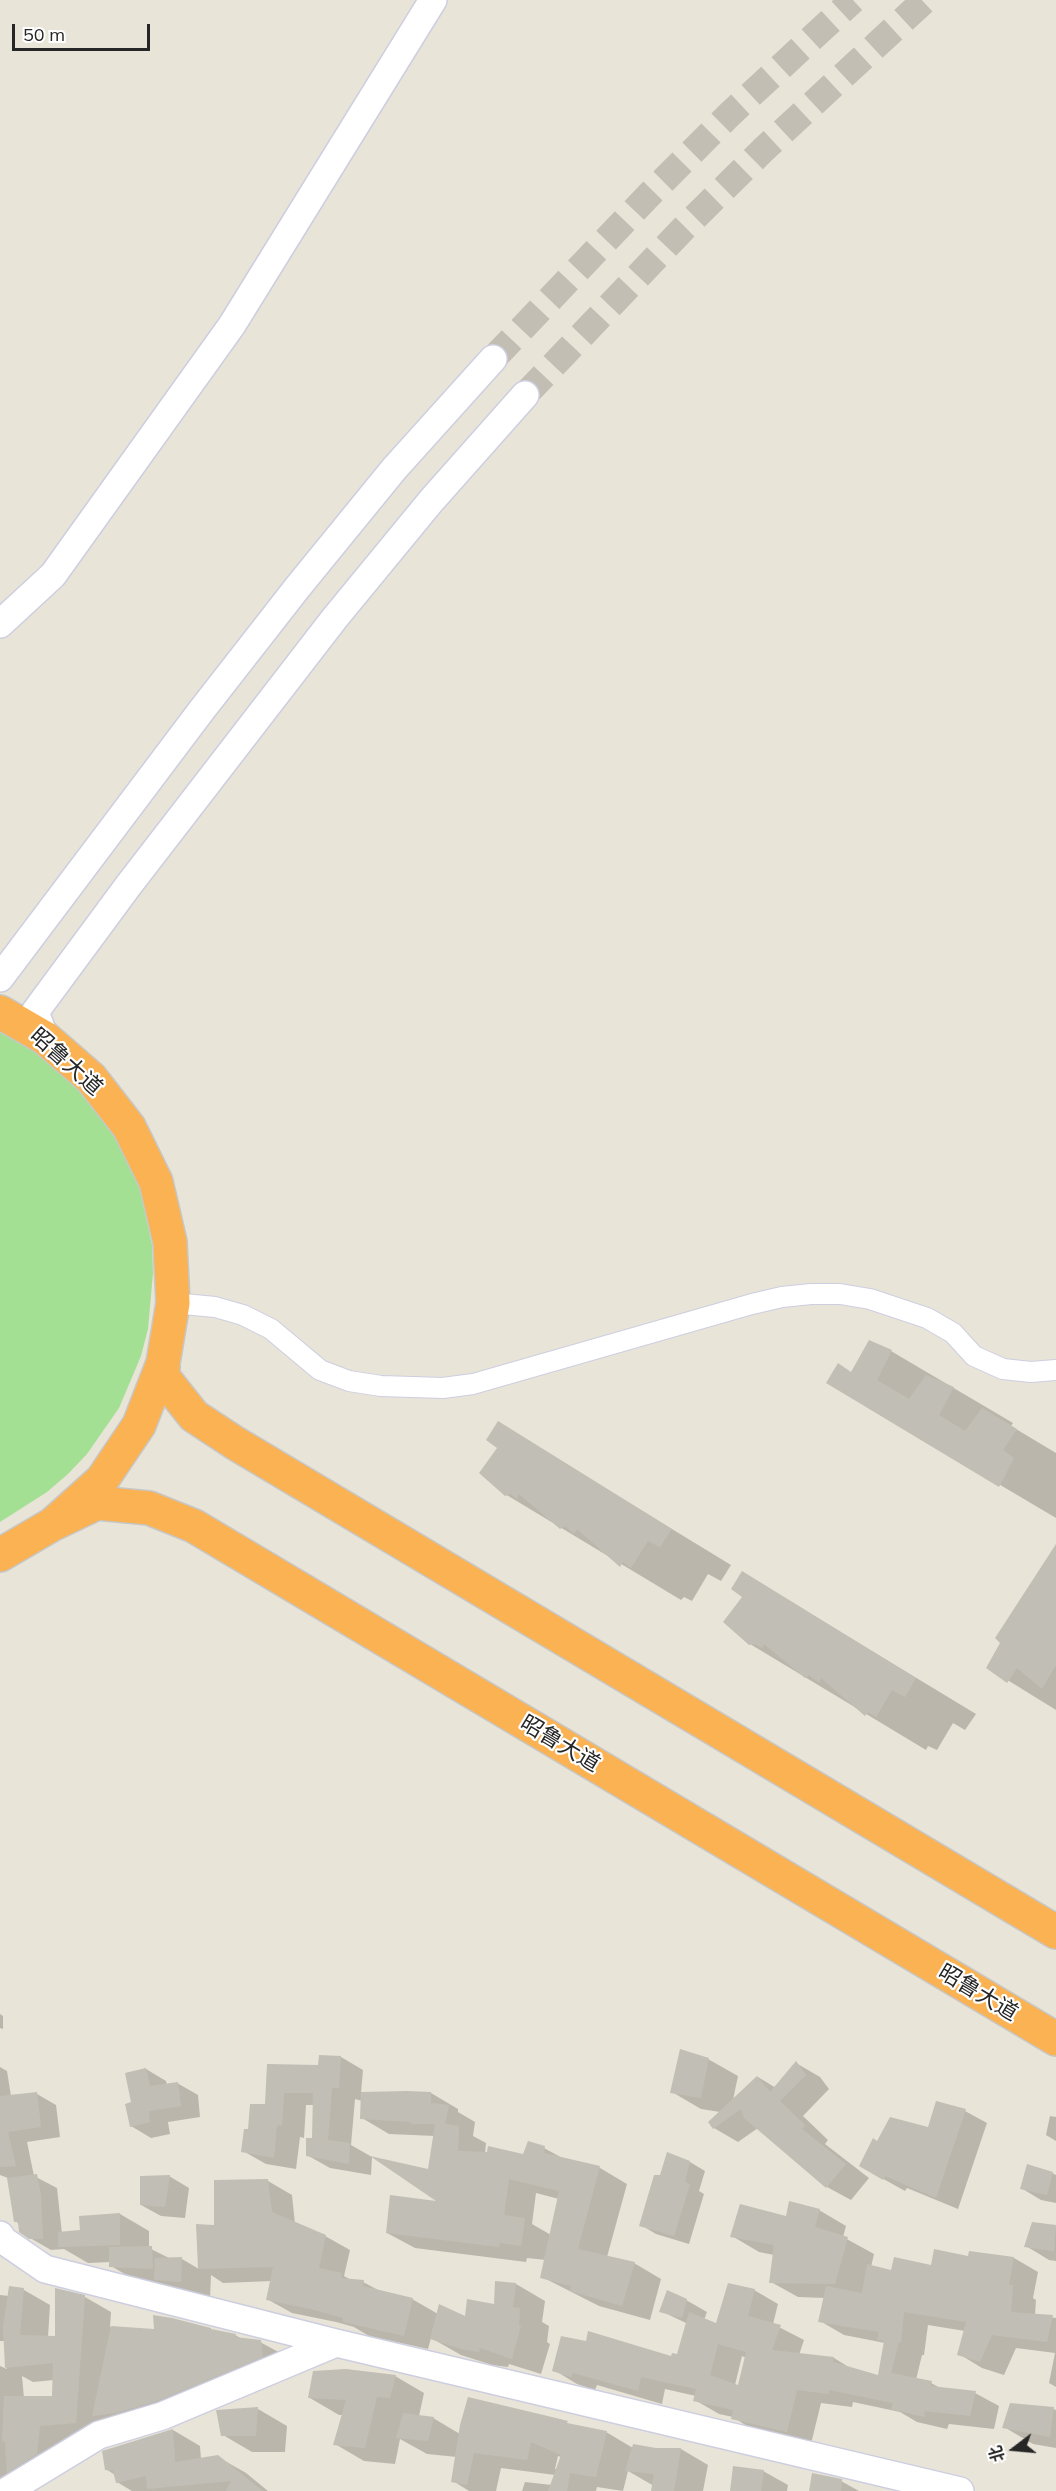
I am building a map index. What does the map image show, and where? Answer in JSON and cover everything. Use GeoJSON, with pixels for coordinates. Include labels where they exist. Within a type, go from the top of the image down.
{"type":"FeatureCollection","features":[{"type":"Feature","properties":{"kind":"highway","name":"昭鲁大道"},"geometry":{"type":"LineString","coordinates":[[0,1012],[45,1038],[91,1078],[129,1126],[156,1182],[170,1242],[173,1303],[163,1364],[139,1425],[102,1480],[53,1524]]}},
{"type":"Feature","properties":{"kind":"highway"},"geometry":{"type":"LineString","coordinates":[[163,1364],[163,1377],[194,1416],[235,1443],[1056,1932]]}},
{"type":"Feature","properties":{"kind":"highway","name":"昭鲁大道"},"geometry":{"type":"LineString","coordinates":[[0,1555],[53,1524],[97,1503],[149,1508],[195,1526],[1056,2039]]}},
{"type":"Feature","properties":{"kind":"main road"},"geometry":{"type":"LineString","coordinates":[[0,624],[53,575],[232,325],[433,0]]}},
{"type":"Feature","properties":{"kind":"main road"},"geometry":{"type":"LineString","coordinates":[[0,978],[201,711],[297,588],[394,470],[493,359]]}},
{"type":"Feature","properties":{"kind":"main road"},"geometry":{"type":"LineString","coordinates":[[45,1038],[35,1012],[128,886],[342,610],[431,501],[525,395]]}},
{"type":"Feature","properties":{"kind":"main road"},"geometry":{"type":"LineString","coordinates":[[0,2235],[3,2240],[45,2269],[336,2343],[960,2491]]}},
{"type":"Feature","properties":{"kind":"main road"},"geometry":{"type":"LineString","coordinates":[[7,2491],[99,2434],[162,2416],[336,2343]]}},
{"type":"Feature","properties":{"kind":"street"},"geometry":{"type":"LineString","coordinates":[[173,1303],[215,1307],[243,1315],[272,1329],[320,1370],[349,1381],[381,1386],[443,1388],[472,1384],[752,1304],[782,1297],[831,1294],[870,1299],[927,1318],[953,1333],[974,1356],[1003,1369],[1031,1372],[1056,1370]]}},
{"type":"Feature","properties":{"kind":"green space"},"geometry":{"type":"Polygon","coordinates":[[[0,1025],[46,1054],[103,1114],[131,1164],[140,1190],[152,1245],[153,1273],[148,1329],[141,1356],[119,1408],[87,1454],[68,1474],[47,1492],[0,1522],[0,1025]]]}},
{"type":"Feature","properties":{"kind":"building"},"geometry":{"type":"Polygon","coordinates":[[[869,1340],[892,1350],[877,1380],[909,1399],[926,1375],[954,1387],[939,1415],[965,1431],[982,1408],[1017,1429],[1003,1450],[1014,1458],[999,1487],[826,1383],[838,1363],[851,1372],[869,1340]]]}},
{"type":"Feature","properties":{"kind":"building"},"geometry":{"type":"Polygon","coordinates":[[[498,1421],[672,1529],[660,1547],[648,1541],[631,1568],[623,1562],[620,1567],[577,1529],[574,1534],[565,1526],[560,1529],[519,1494],[517,1499],[511,1494],[505,1496],[479,1473],[497,1448],[486,1440],[498,1421]]]}},
{"type":"Feature","properties":{"kind":"building"},"geometry":{"type":"Polygon","coordinates":[[[1056,1544],[1056,1665],[1042,1689],[1017,1668],[1007,1683],[986,1668],[1000,1643],[995,1638],[1056,1544]]]}},
{"type":"Feature","properties":{"kind":"building"},"geometry":{"type":"Polygon","coordinates":[[[742,1571],[916,1678],[905,1697],[892,1690],[876,1717],[868,1712],[865,1716],[821,1678],[819,1683],[809,1675],[805,1678],[764,1644],[762,1648],[755,1644],[749,1645],[723,1622],[742,1597],[731,1589],[742,1571]]]}},
{"type":"Feature","properties":{"kind":"building"},"geometry":{"type":"Polygon","coordinates":[[[680,2049],[709,2058],[701,2098],[670,2093],[680,2049]]]}},
{"type":"Feature","properties":{"kind":"building"},"geometry":{"type":"Polygon","coordinates":[[[319,2055],[341,2056],[339,2088],[332,2088],[328,2140],[350,2143],[349,2164],[306,2156],[306,2138],[312,2138],[313,2093],[284,2093],[282,2126],[277,2125],[274,2158],[241,2152],[244,2129],[248,2129],[250,2104],[265,2104],[267,2064],[318,2065],[319,2055]]]}},
{"type":"Feature","properties":{"kind":"building"},"geometry":{"type":"Polygon","coordinates":[[[796,2061],[806,2075],[780,2101],[805,2125],[802,2129],[846,2164],[826,2188],[744,2118],[741,2109],[713,2129],[708,2122],[757,2076],[770,2092],[796,2061]]]}},
{"type":"Feature","properties":{"kind":"building"},"geometry":{"type":"Polygon","coordinates":[[[146,2068],[150,2086],[178,2082],[181,2106],[149,2111],[150,2122],[130,2127],[125,2104],[131,2102],[125,2073],[146,2068]]]}},
{"type":"Feature","properties":{"kind":"building"},"geometry":{"type":"Polygon","coordinates":[[[37,2092],[41,2127],[8,2132],[16,2166],[0,2167],[0,2096],[37,2092]]]}},
{"type":"Feature","properties":{"kind":"building"},"geometry":{"type":"Polygon","coordinates":[[[361,2092],[431,2092],[431,2103],[449,2105],[445,2124],[459,2126],[458,2151],[487,2152],[488,2146],[523,2154],[528,2141],[545,2146],[544,2153],[600,2166],[578,2249],[635,2262],[622,2306],[570,2291],[571,2286],[540,2278],[559,2191],[509,2179],[504,2215],[525,2218],[521,2246],[500,2243],[499,2247],[386,2233],[390,2195],[436,2201],[370,2156],[428,2169],[435,2124],[360,2119],[361,2092]]]}},
{"type":"Feature","properties":{"kind":"building"},"geometry":{"type":"Polygon","coordinates":[[[936,2101],[966,2109],[936,2198],[885,2176],[883,2180],[859,2166],[873,2138],[877,2141],[890,2117],[928,2127],[936,2101]]]}},
{"type":"Feature","properties":{"kind":"building"},"geometry":{"type":"Polygon","coordinates":[[[667,2152],[690,2161],[685,2182],[690,2184],[674,2236],[639,2226],[654,2175],[660,2175],[667,2152]]]}},
{"type":"Feature","properties":{"kind":"building"},"geometry":{"type":"Polygon","coordinates":[[[1027,2164],[1053,2172],[1047,2195],[1020,2189],[1027,2164]]]}},
{"type":"Feature","properties":{"kind":"building"},"geometry":{"type":"Polygon","coordinates":[[[37,2174],[41,2195],[43,2239],[29,2239],[19,2232],[18,2222],[14,2222],[7,2178],[37,2174]]]}},
{"type":"Feature","properties":{"kind":"building"},"geometry":{"type":"Polygon","coordinates":[[[170,2175],[165,2207],[140,2205],[140,2176],[170,2175]]]}},
{"type":"Feature","properties":{"kind":"building"},"geometry":{"type":"Polygon","coordinates":[[[268,2179],[272,2212],[326,2235],[319,2268],[342,2273],[341,2278],[364,2280],[363,2286],[413,2298],[404,2336],[343,2322],[343,2318],[311,2309],[266,2300],[273,2267],[198,2269],[196,2224],[214,2225],[214,2180],[268,2179]]]}},
{"type":"Feature","properties":{"kind":"building"},"geometry":{"type":"Polygon","coordinates":[[[789,2201],[820,2209],[815,2227],[848,2237],[835,2284],[769,2283],[774,2245],[730,2237],[740,2204],[786,2216],[789,2201]]]}},
{"type":"Feature","properties":{"kind":"building"},"geometry":{"type":"Polygon","coordinates":[[[120,2213],[120,2245],[58,2247],[58,2232],[80,2230],[79,2216],[120,2213]]]}},
{"type":"Feature","properties":{"kind":"building"},"geometry":{"type":"Polygon","coordinates":[[[1032,2222],[1056,2225],[1054,2251],[1024,2247],[1032,2222]]]}},
{"type":"Feature","properties":{"kind":"building"},"geometry":{"type":"Polygon","coordinates":[[[152,2246],[153,2269],[109,2267],[109,2247],[152,2246]]]}},
{"type":"Feature","properties":{"kind":"building"},"geometry":{"type":"Polygon","coordinates":[[[934,2249],[968,2256],[969,2251],[1014,2257],[1009,2285],[1013,2285],[1011,2312],[1053,2315],[1047,2342],[992,2335],[980,2362],[957,2355],[966,2322],[904,2312],[901,2343],[899,2342],[891,2373],[932,2381],[931,2386],[976,2391],[970,2416],[925,2411],[924,2417],[891,2409],[893,2403],[829,2390],[829,2394],[797,2390],[787,2432],[731,2419],[733,2410],[693,2401],[696,2389],[641,2377],[638,2391],[573,2373],[571,2377],[552,2371],[561,2336],[586,2341],[588,2331],[671,2356],[672,2353],[677,2354],[689,2312],[716,2323],[728,2283],[755,2289],[748,2316],[781,2325],[772,2350],[834,2357],[833,2362],[878,2375],[884,2341],[877,2340],[879,2332],[818,2322],[826,2286],[862,2293],[867,2264],[891,2270],[894,2257],[931,2265],[934,2249]],[[718,2344],[710,2375],[738,2385],[746,2352],[718,2344]]]}},
{"type":"Feature","properties":{"kind":"building"},"geometry":{"type":"Polygon","coordinates":[[[182,2257],[181,2282],[154,2280],[155,2258],[182,2257]]]}},
{"type":"Feature","properties":{"kind":"building"},"geometry":{"type":"Polygon","coordinates":[[[495,2281],[516,2283],[513,2307],[520,2308],[519,2325],[521,2325],[512,2359],[480,2348],[479,2352],[461,2349],[430,2339],[439,2304],[465,2316],[467,2299],[494,2304],[495,2281]]]}},
{"type":"Feature","properties":{"kind":"building"},"geometry":{"type":"Polygon","coordinates":[[[9,2286],[24,2288],[20,2335],[55,2336],[55,2288],[85,2295],[76,2423],[40,2426],[37,2454],[7,2473],[5,2442],[2,2442],[4,2396],[52,2396],[53,2363],[5,2368],[3,2327],[9,2286]]]}},
{"type":"Feature","properties":{"kind":"building"},"geometry":{"type":"Polygon","coordinates":[[[667,2290],[687,2299],[682,2318],[659,2312],[667,2290]]]}},
{"type":"Feature","properties":{"kind":"building"},"geometry":{"type":"Polygon","coordinates":[[[153,2315],[236,2334],[235,2337],[261,2340],[263,2357],[157,2401],[116,2413],[92,2416],[111,2326],[154,2329],[153,2315]]]}},
{"type":"Feature","properties":{"kind":"building"},"geometry":{"type":"Polygon","coordinates":[[[346,2369],[396,2375],[390,2398],[377,2397],[365,2448],[333,2445],[346,2400],[308,2398],[313,2371],[346,2369]]]}},
{"type":"Feature","properties":{"kind":"building"},"geometry":{"type":"Polygon","coordinates":[[[468,2397],[607,2431],[596,2477],[570,2473],[567,2491],[548,2491],[561,2455],[531,2442],[527,2460],[474,2453],[467,2485],[451,2482],[460,2425],[468,2397]]]}},
{"type":"Feature","properties":{"kind":"building"},"geometry":{"type":"Polygon","coordinates":[[[1010,2403],[1054,2407],[1050,2437],[1002,2428],[1010,2403]]]}},
{"type":"Feature","properties":{"kind":"building"},"geometry":{"type":"Polygon","coordinates":[[[258,2407],[256,2436],[221,2436],[216,2410],[258,2407]]]}},
{"type":"Feature","properties":{"kind":"building"},"geometry":{"type":"Polygon","coordinates":[[[403,2413],[434,2417],[428,2441],[396,2438],[403,2413]]]}},
{"type":"Feature","properties":{"kind":"building"},"geometry":{"type":"Polygon","coordinates":[[[173,2429],[175,2462],[218,2455],[263,2491],[226,2491],[231,2481],[147,2489],[146,2476],[116,2483],[113,2471],[105,2470],[102,2451],[173,2429]]]}},
{"type":"Feature","properties":{"kind":"building"},"geometry":{"type":"Polygon","coordinates":[[[633,2444],[656,2448],[681,2448],[674,2491],[651,2491],[654,2474],[625,2471],[633,2444]]]}},
{"type":"Feature","properties":{"kind":"building"},"geometry":{"type":"Polygon","coordinates":[[[733,2466],[764,2470],[761,2491],[730,2491],[733,2466]]]}},
{"type":"Feature","properties":{"kind":"building"},"geometry":{"type":"Polygon","coordinates":[[[812,2473],[842,2479],[841,2491],[809,2491],[812,2473]]]}},
{"type":"Feature","properties":{"kind":"tunnel"},"geometry":{"type":"LineString","coordinates":[[493,359],[649,195],[729,115],[853,0]]}},
{"type":"Feature","properties":{"kind":"tunnel"},"geometry":{"type":"LineString","coordinates":[[525,395],[683,229],[763,150],[925,0]]}}]}
